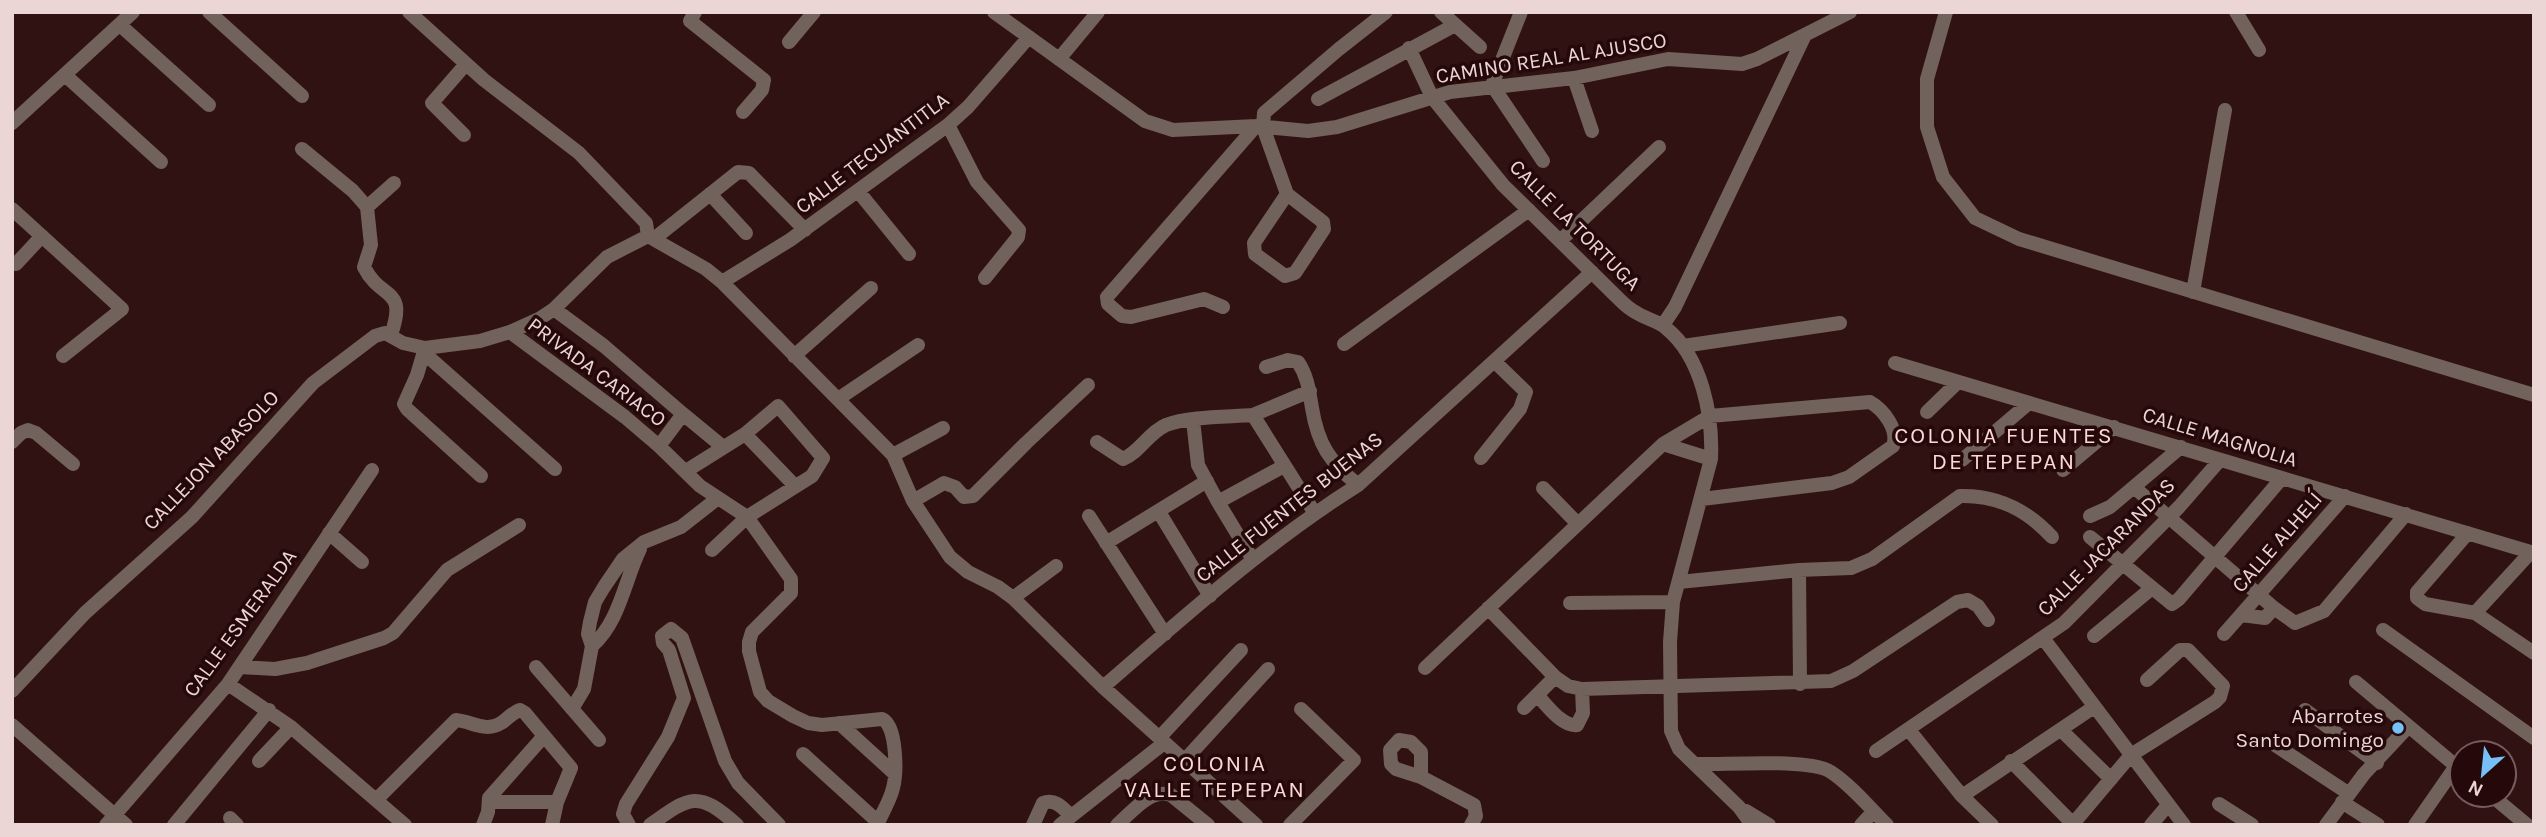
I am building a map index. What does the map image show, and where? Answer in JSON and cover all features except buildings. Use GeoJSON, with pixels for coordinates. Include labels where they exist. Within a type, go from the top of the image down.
{"type":"FeatureCollection","features":[{"type":"Feature","properties":{"kind":"street"},"geometry":{"type":"LineString","coordinates":[[12,123],[133,12]]}},
{"type":"Feature","properties":{"kind":"street"},"geometry":{"type":"LineString","coordinates":[[209,12],[302,96]]}},
{"type":"Feature","properties":{"kind":"street"},"geometry":{"type":"LineString","coordinates":[[409,12],[466,64],[579,153],[646,223],[651,237],[722,282],[893,455],[913,501],[950,557],[968,572],[1013,598],[1246,822]]}},
{"type":"Feature","properties":{"kind":"street"},"geometry":{"type":"LineString","coordinates":[[695,12],[690,21],[764,80],[762,90],[743,112]]}},
{"type":"Feature","properties":{"kind":"street"},"geometry":{"type":"LineString","coordinates":[[789,42],[814,12]]}},
{"type":"Feature","properties":{"kind":"street","name":"CAMINO REAL AL AJUSCO"},"geometry":{"type":"LineString","coordinates":[[994,12],[1145,121],[1161,127],[1188,130],[1260,126],[1308,131],[1338,127],[1450,92],[1492,85],[1574,78],[1668,59],[1742,64],[1757,59],[1844,14]]}},
{"type":"Feature","properties":{"kind":"street"},"geometry":{"type":"LineString","coordinates":[[1059,59],[1098,12]]}},
{"type":"Feature","properties":{"kind":"street"},"geometry":{"type":"LineString","coordinates":[[1223,307],[1204,299],[1131,317],[1122,316],[1108,304],[1107,297],[1260,126],[1264,113],[1386,12]]}},
{"type":"Feature","properties":{"kind":"street"},"geometry":{"type":"LineString","coordinates":[[1441,12],[1480,47]]}},
{"type":"Feature","properties":{"kind":"street"},"geometry":{"type":"LineString","coordinates":[[1521,12],[1492,85],[1543,160]]}},
{"type":"Feature","properties":{"kind":"street"},"geometry":{"type":"LineString","coordinates":[[1946,12],[1927,79],[1927,127],[1943,177],[1975,218],[2019,239],[2534,395]]}},
{"type":"Feature","properties":{"kind":"street"},"geometry":{"type":"LineString","coordinates":[[2236,12],[2259,50]]}},
{"type":"Feature","properties":{"kind":"street"},"geometry":{"type":"LineString","coordinates":[[1318,99],[1455,24]]}},
{"type":"Feature","properties":{"kind":"street"},"geometry":{"type":"LineString","coordinates":[[120,25],[209,105]]}},
{"type":"Feature","properties":{"kind":"street"},"geometry":{"type":"LineString","coordinates":[[1663,325],[1675,307],[1805,35]]}},
{"type":"Feature","properties":{"kind":"street","name":"CALLE TECUANTITLA"},"geometry":{"type":"LineString","coordinates":[[722,282],[805,230],[948,125],[968,107],[1029,37]]}},
{"type":"Feature","properties":{"kind":"street","name":"CALLE LA TORTUGA"},"geometry":{"type":"LineString","coordinates":[[1409,48],[1433,97],[1503,185],[1635,313],[1663,325],[1683,346],[1696,371],[1710,416],[1711,459],[1673,602],[1670,642],[1671,731],[1679,749],[1739,807]]}},
{"type":"Feature","properties":{"kind":"street"},"geometry":{"type":"LineString","coordinates":[[464,135],[432,103],[466,64]]}},
{"type":"Feature","properties":{"kind":"street"},"geometry":{"type":"LineString","coordinates":[[65,75],[162,162]]}},
{"type":"Feature","properties":{"kind":"street"},"geometry":{"type":"LineString","coordinates":[[1574,78],[1592,131]]}},
{"type":"Feature","properties":{"kind":"street"},"geometry":{"type":"LineString","coordinates":[[2193,292],[2225,110]]}},
{"type":"Feature","properties":{"kind":"street"},"geometry":{"type":"LineString","coordinates":[[948,125],[977,182],[1019,230],[1018,237],[985,278]]}},
{"type":"Feature","properties":{"kind":"street"},"geometry":{"type":"LineString","coordinates":[[1260,126],[1287,194],[1323,222],[1324,229],[1295,273],[1285,276],[1255,254],[1254,243],[1287,194]]}},
{"type":"Feature","properties":{"kind":"street"},"geometry":{"type":"LineString","coordinates":[[1560,242],[1659,147]]}},
{"type":"Feature","properties":{"kind":"street"},"geometry":{"type":"LineString","coordinates":[[302,149],[353,191],[367,208],[371,245],[364,267],[367,274],[393,298],[397,306],[398,314],[391,335],[403,343],[425,350],[555,469]]}},
{"type":"Feature","properties":{"kind":"street"},"geometry":{"type":"LineString","coordinates":[[425,350],[480,341],[539,319],[554,309],[607,257],[651,237],[738,172],[749,173],[805,230]]}},
{"type":"Feature","properties":{"kind":"street"},"geometry":{"type":"LineString","coordinates":[[367,208],[394,183]]}},
{"type":"Feature","properties":{"kind":"street"},"geometry":{"type":"LineString","coordinates":[[858,191],[909,254]]}},
{"type":"Feature","properties":{"kind":"street"},"geometry":{"type":"LineString","coordinates":[[710,194],[746,233]]}},
{"type":"Feature","properties":{"kind":"street"},"geometry":{"type":"LineString","coordinates":[[12,209],[122,309],[63,356]]}},
{"type":"Feature","properties":{"kind":"street"},"geometry":{"type":"LineString","coordinates":[[1344,344],[1529,210]]}},
{"type":"Feature","properties":{"kind":"street"},"geometry":{"type":"LineString","coordinates":[[16,264],[42,236]]}},
{"type":"Feature","properties":{"kind":"street","name":"CALLE FUENTES BUENAS"},"geometry":{"type":"LineString","coordinates":[[1103,687],[1314,512],[1358,485],[1592,272]]}},
{"type":"Feature","properties":{"kind":"street"},"geometry":{"type":"LineString","coordinates":[[794,356],[871,288]]}},
{"type":"Feature","properties":{"kind":"street","name":"PRIVADA CARIACO"},"geometry":{"type":"LineString","coordinates":[[554,309],[604,346],[683,414],[659,446]]}},
{"type":"Feature","properties":{"kind":"street"},"geometry":{"type":"LineString","coordinates":[[1683,346],[1840,323]]}},
{"type":"Feature","properties":{"kind":"street","name":"PRIVADA CARIACO"},"geometry":{"type":"LineString","coordinates":[[510,332],[625,417],[700,486],[747,517],[777,557],[791,579],[792,586],[791,593],[752,632],[749,651],[760,692],[768,701],[808,723],[839,723]]}},
{"type":"Feature","properties":{"kind":"street","name":"CALLEJON ABASOLO"},"geometry":{"type":"LineString","coordinates":[[12,691],[85,613],[192,517],[313,383],[375,335],[391,335]]}},
{"type":"Feature","properties":{"kind":"street"},"geometry":{"type":"LineString","coordinates":[[838,399],[919,345]]}},
{"type":"Feature","properties":{"kind":"street"},"geometry":{"type":"LineString","coordinates":[[425,350],[404,404],[481,476]]}},
{"type":"Feature","properties":{"kind":"street"},"geometry":{"type":"LineString","coordinates":[[1266,366],[1288,360],[1298,362],[1310,391],[1320,443],[1330,459],[1358,485]]}},
{"type":"Feature","properties":{"kind":"street"},"geometry":{"type":"LineString","coordinates":[[1481,458],[1520,409],[1526,392],[1494,361]]}},
{"type":"Feature","properties":{"kind":"street","name":"CALLE MAGNOLIA"},"geometry":{"type":"LineString","coordinates":[[1895,363],[2533,552]]}},
{"type":"Feature","properties":{"kind":"street"},"geometry":{"type":"LineString","coordinates":[[1927,412],[1958,382]]}},
{"type":"Feature","properties":{"kind":"street"},"geometry":{"type":"LineString","coordinates":[[913,501],[944,484],[950,484],[964,497],[973,496],[1088,385]]}},
{"type":"Feature","properties":{"kind":"street"},"geometry":{"type":"LineString","coordinates":[[1097,442],[1123,459],[1166,425],[1253,415],[1310,391]]}},
{"type":"Feature","properties":{"kind":"street"},"geometry":{"type":"LineString","coordinates":[[1425,668],[1663,444],[1710,416],[1870,402],[1884,414],[1896,439],[1893,446],[1878,458],[1849,477],[1832,483],[1702,499]]}},
{"type":"Feature","properties":{"kind":"street"},"geometry":{"type":"LineString","coordinates":[[1962,460],[2029,403]]}},
{"type":"Feature","properties":{"kind":"street"},"geometry":{"type":"LineString","coordinates":[[685,471],[745,434],[778,406],[823,458],[812,476],[747,517],[712,550]]}},
{"type":"Feature","properties":{"kind":"street"},"geometry":{"type":"LineString","coordinates":[[683,414],[723,447]]}},
{"type":"Feature","properties":{"kind":"street"},"geometry":{"type":"LineString","coordinates":[[1253,415],[1314,512]]}},
{"type":"Feature","properties":{"kind":"street"},"geometry":{"type":"LineString","coordinates":[[1193,420],[1199,465],[1254,560]]}},
{"type":"Feature","properties":{"kind":"street"},"geometry":{"type":"LineString","coordinates":[[2063,470],[2114,427]]}},
{"type":"Feature","properties":{"kind":"street"},"geometry":{"type":"LineString","coordinates":[[893,455],[943,428]]}},
{"type":"Feature","properties":{"kind":"street"},"geometry":{"type":"LineString","coordinates":[[12,442],[28,430],[36,433],[73,464]]}},
{"type":"Feature","properties":{"kind":"street"},"geometry":{"type":"LineString","coordinates":[[745,434],[795,486]]}},
{"type":"Feature","properties":{"kind":"street"},"geometry":{"type":"LineString","coordinates":[[1663,444],[1711,459]]}},
{"type":"Feature","properties":{"kind":"street"},"geometry":{"type":"LineString","coordinates":[[2090,516],[2110,507],[2181,447]]}},
{"type":"Feature","properties":{"kind":"street","name":"CALLE JACARANDAS"},"geometry":{"type":"LineString","coordinates":[[1876,751],[2043,638],[2082,607],[2220,460]]}},
{"type":"Feature","properties":{"kind":"street"},"geometry":{"type":"LineString","coordinates":[[1218,502],[1284,466]]}},
{"type":"Feature","properties":{"kind":"street","name":"CALLE ESMERALDA"},"geometry":{"type":"LineString","coordinates":[[110,820],[228,684],[372,470]]}},
{"type":"Feature","properties":{"kind":"street"},"geometry":{"type":"LineString","coordinates":[[2090,537],[2168,603],[2175,602],[2282,478]]}},
{"type":"Feature","properties":{"kind":"street"},"geometry":{"type":"LineString","coordinates":[[1106,543],[1207,481]]}},
{"type":"Feature","properties":{"kind":"street"},"geometry":{"type":"LineString","coordinates":[[1543,488],[1577,523]]}},
{"type":"Feature","properties":{"kind":"street"},"geometry":{"type":"LineString","coordinates":[[2135,488],[2289,621],[2295,623],[2324,611],[2406,514]]}},
{"type":"Feature","properties":{"kind":"street","name":"CALLE ALHELÍ"},"geometry":{"type":"LineString","coordinates":[[2224,634],[2345,495]]}},
{"type":"Feature","properties":{"kind":"street"},"geometry":{"type":"LineString","coordinates":[[1679,582],[1799,570],[1851,568],[1872,559],[1960,496],[1984,497],[2018,508],[2036,520],[2052,537]]}},
{"type":"Feature","properties":{"kind":"street"},"geometry":{"type":"LineString","coordinates":[[572,709],[584,689],[592,646],[588,634],[595,603],[623,559],[644,542],[681,527],[718,498]]}},
{"type":"Feature","properties":{"kind":"street"},"geometry":{"type":"LineString","coordinates":[[1159,512],[1210,596]]}},
{"type":"Feature","properties":{"kind":"street"},"geometry":{"type":"LineString","coordinates":[[1089,516],[1164,634]]}},
{"type":"Feature","properties":{"kind":"street"},"geometry":{"type":"LineString","coordinates":[[240,667],[275,669],[307,663],[384,638],[393,633],[447,570],[519,525]]}},
{"type":"Feature","properties":{"kind":"street"},"geometry":{"type":"LineString","coordinates":[[329,533],[362,562]]}},
{"type":"Feature","properties":{"kind":"street"},"geometry":{"type":"LineString","coordinates":[[2468,533],[2417,592],[2417,598],[2425,604],[2475,614],[2534,653]]}},
{"type":"Feature","properties":{"kind":"street"},"geometry":{"type":"LineString","coordinates":[[592,646],[605,634],[614,618],[631,567],[644,542]]}},
{"type":"Feature","properties":{"kind":"street"},"geometry":{"type":"LineString","coordinates":[[2475,614],[2533,552]]}},
{"type":"Feature","properties":{"kind":"street"},"geometry":{"type":"LineString","coordinates":[[1013,598],[1056,566]]}},
{"type":"Feature","properties":{"kind":"street"},"geometry":{"type":"LineString","coordinates":[[1799,570],[1800,684]]}},
{"type":"Feature","properties":{"kind":"street"},"geometry":{"type":"LineString","coordinates":[[2094,636],[2152,588]]}},
{"type":"Feature","properties":{"kind":"street"},"geometry":{"type":"LineString","coordinates":[[1488,608],[1555,677],[1567,685],[1582,689],[1831,681],[1853,671],[1957,602],[1968,600],[1978,606],[1988,621]]}},
{"type":"Feature","properties":{"kind":"street"},"geometry":{"type":"LineString","coordinates":[[1570,603],[1673,602]]}},
{"type":"Feature","properties":{"kind":"street"},"geometry":{"type":"LineString","coordinates":[[2241,615],[2265,618],[2274,608]]}},
{"type":"Feature","properties":{"kind":"street"},"geometry":{"type":"LineString","coordinates":[[629,825],[623,814],[626,804],[668,737],[684,698],[669,650],[663,643],[662,636],[671,629],[682,638],[725,761],[738,783],[779,825]]}},
{"type":"Feature","properties":{"kind":"street"},"geometry":{"type":"LineString","coordinates":[[2383,630],[2534,738]]}},
{"type":"Feature","properties":{"kind":"street"},"geometry":{"type":"LineString","coordinates":[[2043,638],[2184,825]]}},
{"type":"Feature","properties":{"kind":"street"},"geometry":{"type":"LineString","coordinates":[[1033,825],[1043,803],[1049,800],[1055,802],[1065,820],[1162,740],[1241,650]]}},
{"type":"Feature","properties":{"kind":"street"},"geometry":{"type":"LineString","coordinates":[[2011,761],[2073,824],[2131,755],[2190,720],[2214,702],[2223,686],[2188,650],[2180,650],[2147,680]]}},
{"type":"Feature","properties":{"kind":"street"},"geometry":{"type":"LineString","coordinates":[[536,667],[599,740]]}},
{"type":"Feature","properties":{"kind":"street"},"geometry":{"type":"LineString","coordinates":[[1184,761],[1268,668]]}},
{"type":"Feature","properties":{"kind":"street"},"geometry":{"type":"LineString","coordinates":[[1524,708],[1555,677]]}},
{"type":"Feature","properties":{"kind":"street"},"geometry":{"type":"LineString","coordinates":[[2356,682],[2448,759]]}},
{"type":"Feature","properties":{"kind":"street"},"geometry":{"type":"LineString","coordinates":[[228,684],[291,727],[405,825]]}},
{"type":"Feature","properties":{"kind":"street"},"geometry":{"type":"LineString","coordinates":[[1537,695],[1564,723],[1577,726],[1583,713],[1582,689]]}},
{"type":"Feature","properties":{"kind":"street"},"geometry":{"type":"LineString","coordinates":[[1962,796],[2094,707]]}},
{"type":"Feature","properties":{"kind":"street"},"geometry":{"type":"LineString","coordinates":[[1290,825],[1354,760],[1301,709]]}},
{"type":"Feature","properties":{"kind":"street"},"geometry":{"type":"LineString","coordinates":[[174,825],[269,710]]}},
{"type":"Feature","properties":{"kind":"street"},"geometry":{"type":"LineString","coordinates":[[376,800],[456,720],[487,727],[499,725],[513,712],[520,710],[571,768],[552,825]]}},
{"type":"Feature","properties":{"kind":"street"},"geometry":{"type":"LineString","coordinates":[[2305,710],[2377,763]]}},
{"type":"Feature","properties":{"kind":"street"},"geometry":{"type":"LineString","coordinates":[[803,754],[877,823],[892,790],[895,774],[892,729],[888,721],[882,719],[839,723]]}},
{"type":"Feature","properties":{"kind":"street"},"geometry":{"type":"LineString","coordinates":[[839,723],[895,774]]}},
{"type":"Feature","properties":{"kind":"street"},"geometry":{"type":"LineString","coordinates":[[12,725],[110,820],[126,825]]}},
{"type":"Feature","properties":{"kind":"street"},"geometry":{"type":"LineString","coordinates":[[259,761],[291,727]]}},
{"type":"Feature","properties":{"kind":"street"},"geometry":{"type":"LineString","coordinates":[[2326,825],[2345,797],[2408,727]]}},
{"type":"Feature","properties":{"kind":"street"},"geometry":{"type":"LineString","coordinates":[[1909,730],[1962,796],[1992,825]]}},
{"type":"Feature","properties":{"kind":"street"},"geometry":{"type":"LineString","coordinates":[[2061,730],[2111,779]]}},
{"type":"Feature","properties":{"kind":"street"},"geometry":{"type":"LineString","coordinates":[[483,825],[489,798],[544,736]]}},
{"type":"Feature","properties":{"kind":"street"},"geometry":{"type":"LineString","coordinates":[[2269,741],[2378,825]]}},
{"type":"Feature","properties":{"kind":"street"},"geometry":{"type":"LineString","coordinates":[[1695,765],[1808,765],[1829,770],[1850,787],[1887,825]]}},
{"type":"Feature","properties":{"kind":"street"},"geometry":{"type":"LineString","coordinates":[[1421,777],[1474,805],[1476,816],[1471,825]]}},
{"type":"Feature","properties":{"kind":"street"},"geometry":{"type":"LineString","coordinates":[[2415,825],[2448,782]]}},
{"type":"Feature","properties":{"kind":"street"},"geometry":{"type":"LineString","coordinates":[[1117,825],[1150,796],[1164,793],[1171,795],[1208,825]]}},
{"type":"Feature","properties":{"kind":"street"},"geometry":{"type":"LineString","coordinates":[[650,825],[690,800],[704,801],[719,809],[737,825]]}},
{"type":"Feature","properties":{"kind":"street"},"geometry":{"type":"LineString","coordinates":[[489,802],[558,802]]}},
{"type":"Feature","properties":{"kind":"street"},"geometry":{"type":"LineString","coordinates":[[2219,804],[2252,825]]}},
{"type":"Feature","properties":{"kind":"street"},"geometry":{"type":"LineString","coordinates":[[2151,825],[2168,805]]}},
{"type":"Feature","properties":{"kind":"street"},"geometry":{"type":"LineString","coordinates":[[1739,807],[1752,825]]}},
{"type":"Feature","properties":{"kind":"street"},"geometry":{"type":"LineString","coordinates":[[1739,807],[1769,825]]}},
{"type":"Feature","properties":{"kind":"street"},"geometry":{"type":"LineString","coordinates":[[2508,809],[2527,825]]}},
{"type":"Feature","properties":{"kind":"street"},"geometry":{"type":"LineString","coordinates":[[1861,825],[1873,812]]}},
{"type":"Feature","properties":{"kind":"place","name":"Abarrotes Santo Domingo"},"geometry":{"type":"Point","coordinates":[2398,728]}},
{"type":"Feature","properties":{"kind":"district","name":"COLONIA FUENTES DE TEPEPAN"},"geometry":{"type":"Point","coordinates":[2004,448]}},
{"type":"Feature","properties":{"kind":"district","name":"COLONIA VALLE TEPEPAN"},"geometry":{"type":"Point","coordinates":[1215,776]}}]}
